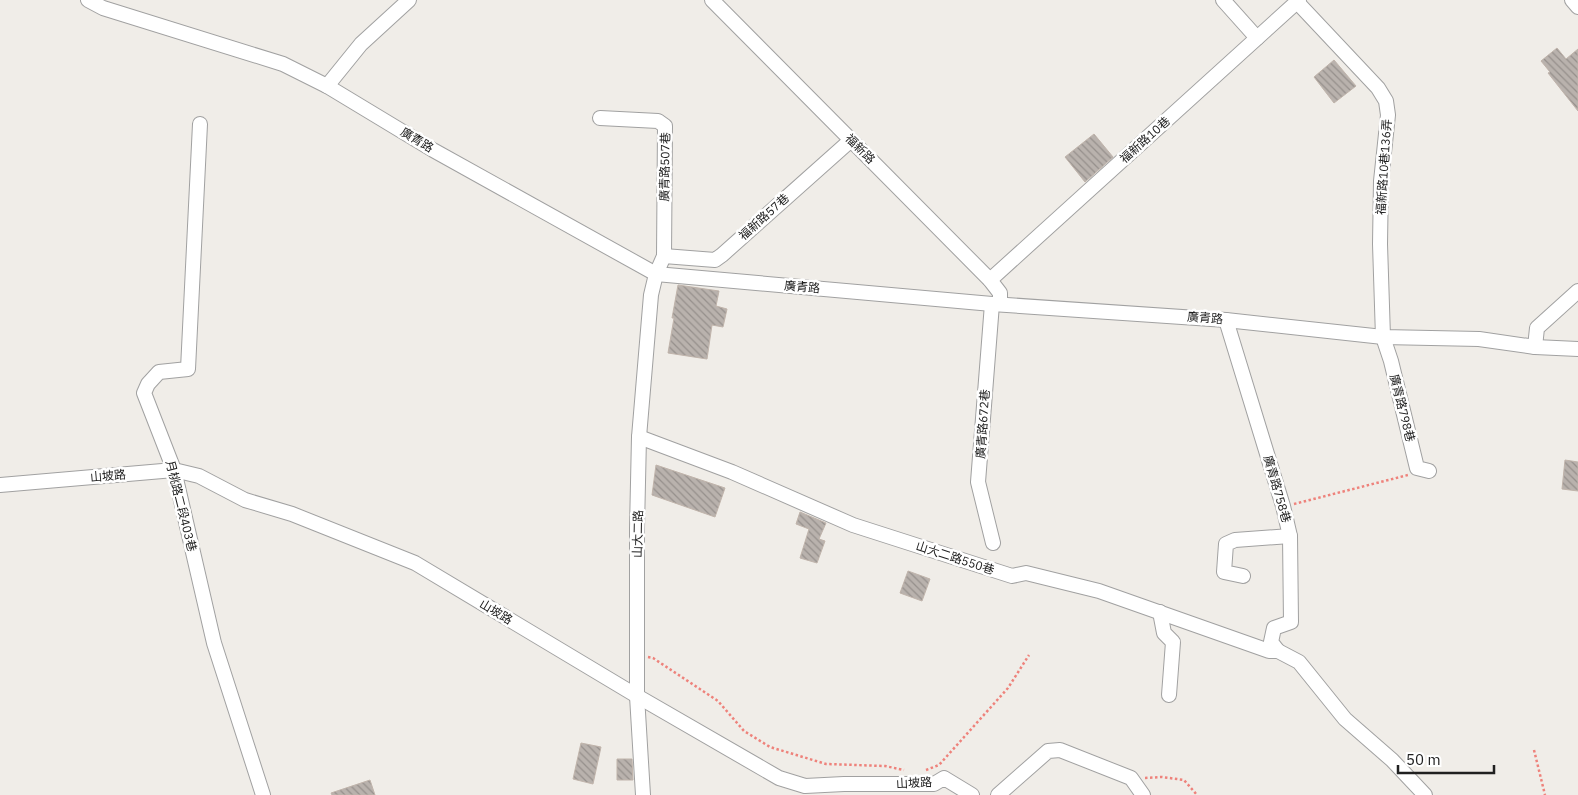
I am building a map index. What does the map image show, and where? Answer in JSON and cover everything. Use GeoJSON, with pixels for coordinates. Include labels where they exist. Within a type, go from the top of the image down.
{"type":"FeatureCollection","features":[{"type":"Feature","properties":{"kind":"street","name":"廣青路"},"geometry":{"type":"LineString","coordinates":[[88,0],[103,8],[283,64],[327,86],[433,150],[656,274],[996,303],[1226,320],[1383,337],[1479,339],[1578,349]]}},
{"type":"Feature","properties":{"kind":"street"},"geometry":{"type":"LineString","coordinates":[[327,86],[361,44],[409,0]]}},
{"type":"Feature","properties":{"kind":"street","name":"福新路"},"geometry":{"type":"LineString","coordinates":[[712,0],[990,280],[1000,293],[996,303]]}},
{"type":"Feature","properties":{"kind":"street"},"geometry":{"type":"LineString","coordinates":[[1224,0],[1257,38]]}},
{"type":"Feature","properties":{"kind":"street"},"geometry":{"type":"LineString","coordinates":[[1572,0],[1578,7]]}},
{"type":"Feature","properties":{"kind":"street","name":"福新路10巷"},"geometry":{"type":"LineString","coordinates":[[990,280],[1298,1]]}},
{"type":"Feature","properties":{"kind":"street","name":"福新路10巷136弄"},"geometry":{"type":"LineString","coordinates":[[1298,1],[1378,88],[1386,101],[1388,115],[1381,182],[1380,244],[1383,337]]}},
{"type":"Feature","properties":{"kind":"street","name":"廣青路507巷"},"geometry":{"type":"LineString","coordinates":[[600,118],[658,120],[666,126],[664,256],[656,274]]}},
{"type":"Feature","properties":{"kind":"street","name":"月桃路二段403巷"},"geometry":{"type":"LineString","coordinates":[[200,124],[188,369],[159,372],[148,384],[144,393],[174,470],[214,643],[263,795]]}},
{"type":"Feature","properties":{"kind":"street","name":"福新路57巷"},"geometry":{"type":"LineString","coordinates":[[664,256],[715,260],[851,140]]}},
{"type":"Feature","properties":{"kind":"street","name":"山大二路"},"geometry":{"type":"LineString","coordinates":[[643,795],[637,696],[639,437],[651,295],[656,274]]}},
{"type":"Feature","properties":{"kind":"street"},"geometry":{"type":"LineString","coordinates":[[1535,346],[1537,328],[1578,292]]}},
{"type":"Feature","properties":{"kind":"street","name":"廣青路672巷"},"geometry":{"type":"LineString","coordinates":[[993,543],[978,482],[996,303]]}},
{"type":"Feature","properties":{"kind":"street","name":"廣青路758巷"},"geometry":{"type":"LineString","coordinates":[[1226,320],[1283,506],[1290,536],[1291,622],[1274,628],[1272,642],[1278,651]]}},
{"type":"Feature","properties":{"kind":"street","name":"廣青路798巷"},"geometry":{"type":"LineString","coordinates":[[1383,337],[1423,470]]}},
{"type":"Feature","properties":{"kind":"street","name":"山大二路550巷"},"geometry":{"type":"LineString","coordinates":[[639,437],[732,472],[853,525],[1012,576],[1026,573],[1099,591],[1270,651],[1278,651],[1299,662],[1345,719],[1392,760],[1425,795]]}},
{"type":"Feature","properties":{"kind":"street","name":"山坡路"},"geometry":{"type":"LineString","coordinates":[[0,485],[174,470],[199,476],[244,500],[292,514],[415,563],[637,696],[779,778],[805,786],[914,779],[934,784],[944,778],[972,795]]}},
{"type":"Feature","properties":{"kind":"street"},"geometry":{"type":"LineString","coordinates":[[1242,576],[1224,572],[1226,544],[1235,540],[1290,536]]}},
{"type":"Feature","properties":{"kind":"street"},"geometry":{"type":"LineString","coordinates":[[1160,612],[1164,633],[1173,642],[1169,695]]}},
{"type":"Feature","properties":{"kind":"street"},"geometry":{"type":"LineString","coordinates":[[998,795],[1048,751],[1060,750],[1131,778],[1143,795]]}},
{"type":"Feature","properties":{"kind":"street"},"geometry":{"type":"LineString","coordinates":[[779,778],[791,795]]}},
{"type":"Feature","properties":{"kind":"path"},"geometry":{"type":"LineString","coordinates":[[1283,506],[1423,470]]}},
{"type":"Feature","properties":{"kind":"path"},"geometry":{"type":"LineString","coordinates":[[637,655],[653,658],[718,701],[744,731],[770,747],[826,764],[885,766],[914,779],[939,765],[1008,688],[1029,655]]}},
{"type":"Feature","properties":{"kind":"path"},"geometry":{"type":"LineString","coordinates":[[1534,750],[1545,795]]}},
{"type":"Feature","properties":{"kind":"path"},"geometry":{"type":"LineString","coordinates":[[1131,778],[1162,777],[1184,780],[1196,795]]}},
{"type":"Feature","properties":{"kind":"building"},"geometry":{"type":"Polygon","coordinates":[[[1557,48],[1566,59],[1578,49],[1578,111],[1548,73],[1550,72],[1541,61],[1557,48]]]}},
{"type":"Feature","properties":{"kind":"building"},"geometry":{"type":"Polygon","coordinates":[[[1334,60],[1356,86],[1334,103],[1314,77],[1334,60]]]}},
{"type":"Feature","properties":{"kind":"building"},"geometry":{"type":"Polygon","coordinates":[[[1094,134],[1113,157],[1085,182],[1065,157],[1094,134]]]}},
{"type":"Feature","properties":{"kind":"building"},"geometry":{"type":"Polygon","coordinates":[[[678,285],[719,291],[716,306],[727,309],[723,327],[712,325],[707,359],[668,353],[678,285]]]}},
{"type":"Feature","properties":{"kind":"building"},"geometry":{"type":"Polygon","coordinates":[[[1565,460],[1578,462],[1578,491],[1562,489],[1565,460]]]}},
{"type":"Feature","properties":{"kind":"building"},"geometry":{"type":"Polygon","coordinates":[[[656,465],[725,488],[715,517],[652,495],[656,465]]]}},
{"type":"Feature","properties":{"kind":"building"},"geometry":{"type":"Polygon","coordinates":[[[800,512],[826,523],[819,539],[825,541],[817,563],[800,558],[809,529],[796,524],[800,512]]]}},
{"type":"Feature","properties":{"kind":"building"},"geometry":{"type":"Polygon","coordinates":[[[908,571],[930,579],[922,601],[900,593],[908,571]]]}},
{"type":"Feature","properties":{"kind":"building"},"geometry":{"type":"Polygon","coordinates":[[[581,743],[601,747],[593,784],[573,779],[581,743]]]}},
{"type":"Feature","properties":{"kind":"building"},"geometry":{"type":"Polygon","coordinates":[[[617,759],[632,759],[633,780],[617,780],[617,759]]]}},
{"type":"Feature","properties":{"kind":"building"},"geometry":{"type":"Polygon","coordinates":[[[370,780],[375,795],[332,795],[331,793],[370,780]]]}}]}
